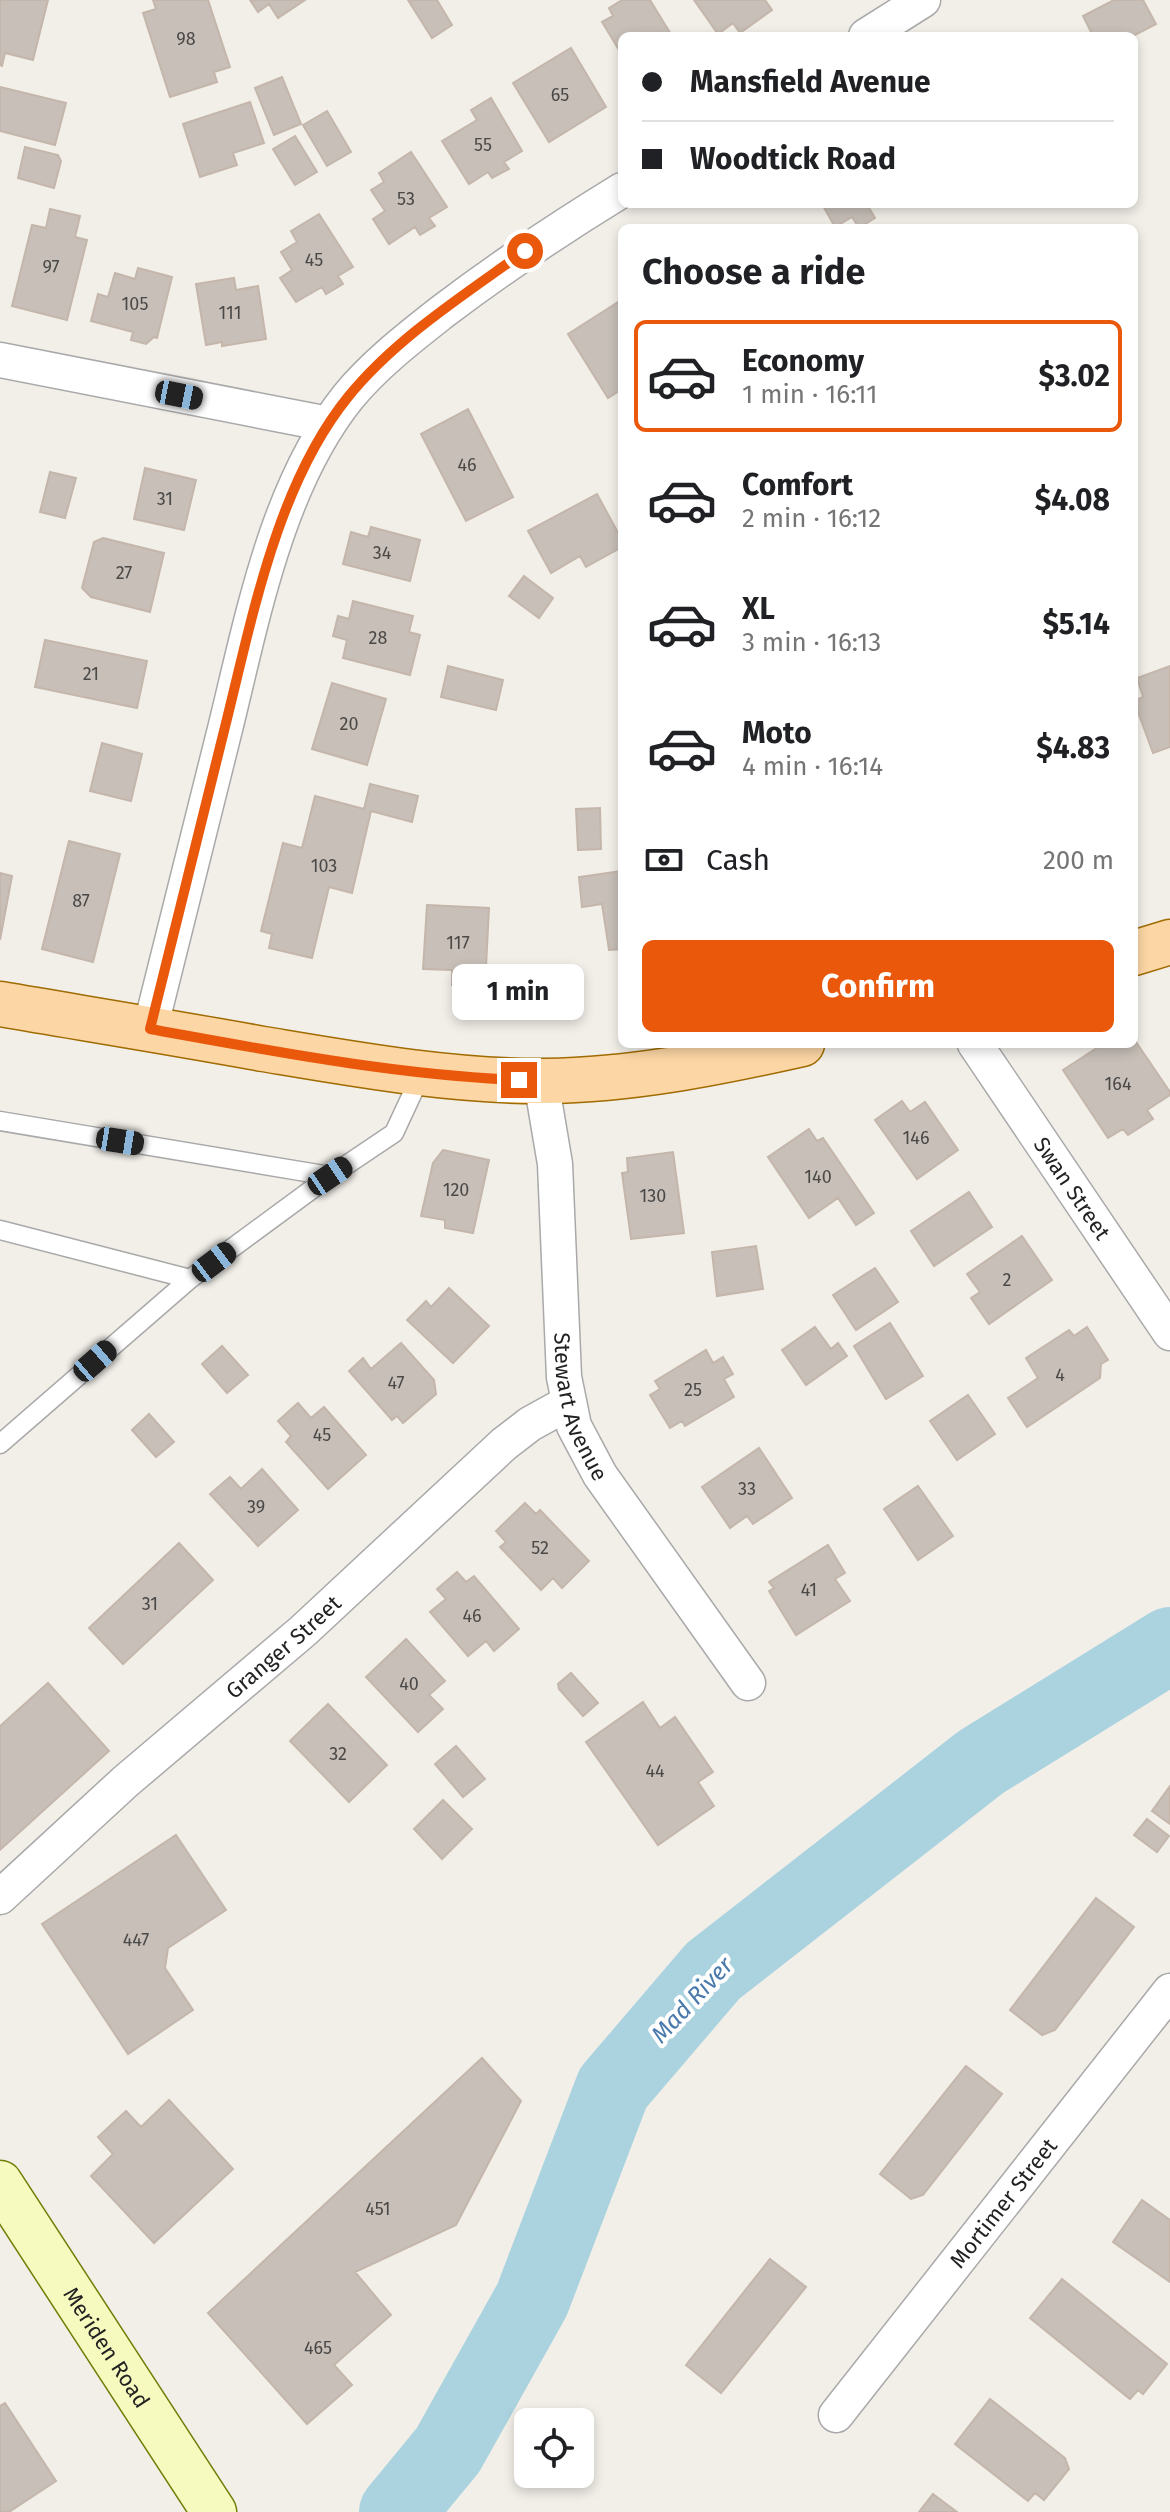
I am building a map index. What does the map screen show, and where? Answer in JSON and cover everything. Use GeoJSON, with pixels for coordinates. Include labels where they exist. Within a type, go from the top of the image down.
{"type":"FeatureCollection","features":[{"type":"Feature","properties":{"kind":"main road"},"geometry":{"type":"LineString","coordinates":[[1138,952],[1170,942]]}},
{"type":"Feature","properties":{"kind":"main road"},"geometry":{"type":"LineString","coordinates":[[0,1004],[329,1060],[422,1072],[541,1081],[651,1073],[783,1048]]}},
{"type":"Feature","properties":{"kind":"main road","name":"Meriden Road"},"geometry":{"type":"LineString","coordinates":[[0,2183],[214,2512]]}},
{"type":"Feature","properties":{"kind":"street"},"geometry":{"type":"LineString","coordinates":[[872,32],[923,0]]}},
{"type":"Feature","properties":{"kind":"street"},"geometry":{"type":"LineString","coordinates":[[150,1029],[264,579],[291,495],[306,461],[349,395],[378,365],[419,330],[525,251],[618,193]]}},
{"type":"Feature","properties":{"kind":"street"},"geometry":{"type":"LineString","coordinates":[[0,360],[328,424]]}},
{"type":"Feature","properties":{"kind":"street","name":"Swan Street"},"geometry":{"type":"LineString","coordinates":[[978,1048],[1170,1333]]}},
{"type":"Feature","properties":{"kind":"street","name":"Stewart Avenue"},"geometry":{"type":"LineString","coordinates":[[541,1081],[555,1164],[564,1377],[574,1426],[600,1475],[748,1683]]}},
{"type":"Feature","properties":{"kind":"street","name":"Granger Street"},"geometry":{"type":"LineString","coordinates":[[0,1897],[126,1781],[303,1631],[504,1444],[530,1424],[568,1403]]}},
{"type":"Feature","properties":{"kind":"street","name":"Mortimer Street"},"geometry":{"type":"LineString","coordinates":[[836,2415],[1170,1991]]}},
{"type":"Feature","properties":{"kind":"lane"},"geometry":{"type":"LineString","coordinates":[[0,1444],[190,1279],[394,1133],[422,1072]]}},
{"type":"Feature","properties":{"kind":"lane"},"geometry":{"type":"LineString","coordinates":[[0,1121],[330,1176]]}},
{"type":"Feature","properties":{"kind":"lane"},"geometry":{"type":"LineString","coordinates":[[0,1230],[190,1279]]}},
{"type":"Feature","properties":{"kind":"building"},"geometry":{"type":"Polygon","coordinates":[[[0,0],[48,0],[33,60],[5,53],[0,65],[0,0]]]}},
{"type":"Feature","properties":{"kind":"building"},"geometry":{"type":"Polygon","coordinates":[[[153,0],[208,0],[230,67],[214,72],[217,82],[170,97],[143,13],[156,9],[153,0]]]}},
{"type":"Feature","properties":{"kind":"building"},"geometry":{"type":"Polygon","coordinates":[[[250,0],[305,0],[278,18],[269,4],[258,12],[250,0]]]}},
{"type":"Feature","properties":{"kind":"building"},"geometry":{"type":"Polygon","coordinates":[[[408,0],[437,0],[452,25],[432,38],[408,0]]]}},
{"type":"Feature","properties":{"kind":"building"},"geometry":{"type":"Polygon","coordinates":[[[622,0],[650,0],[670,32],[618,32],[618,48],[602,22],[613,16],[609,8],[622,0]]]}},
{"type":"Feature","properties":{"kind":"building"},"geometry":{"type":"Polygon","coordinates":[[[694,0],[765,0],[772,10],[741,32],[733,23],[717,32],[694,0]]]}},
{"type":"Feature","properties":{"kind":"building"},"geometry":{"type":"Polygon","coordinates":[[[1114,0],[1143,0],[1156,24],[1138,33],[1091,32],[1083,16],[1114,0]]]}},
{"type":"Feature","properties":{"kind":"building"},"geometry":{"type":"Polygon","coordinates":[[[571,48],[606,107],[549,142],[513,83],[571,48]]]}},
{"type":"Feature","properties":{"kind":"building"},"geometry":{"type":"Polygon","coordinates":[[[282,77],[301,124],[274,135],[255,88],[282,77]]]}},
{"type":"Feature","properties":{"kind":"building"},"geometry":{"type":"Polygon","coordinates":[[[0,87],[66,103],[55,145],[0,131],[0,87]]]}},
{"type":"Feature","properties":{"kind":"building"},"geometry":{"type":"Polygon","coordinates":[[[491,98],[522,151],[504,162],[509,169],[492,178],[488,172],[469,184],[442,141],[477,120],[471,110],[491,98]]]}},
{"type":"Feature","properties":{"kind":"building"},"geometry":{"type":"Polygon","coordinates":[[[250,102],[264,143],[233,153],[237,165],[200,177],[183,124],[250,102]]]}},
{"type":"Feature","properties":{"kind":"building"},"geometry":{"type":"Polygon","coordinates":[[[327,111],[351,152],[327,166],[303,125],[327,111]]]}},
{"type":"Feature","properties":{"kind":"building"},"geometry":{"type":"Polygon","coordinates":[[[295,136],[317,172],[295,185],[273,149],[295,136]]]}},
{"type":"Feature","properties":{"kind":"building"},"geometry":{"type":"Polygon","coordinates":[[[25,147],[58,155],[61,161],[54,188],[18,178],[25,147]]]}},
{"type":"Feature","properties":{"kind":"building"},"geometry":{"type":"Polygon","coordinates":[[[411,152],[447,207],[429,218],[435,226],[420,235],[415,227],[389,244],[373,219],[385,211],[371,190],[384,182],[379,173],[411,152]]]}},
{"type":"Feature","properties":{"kind":"building"},"geometry":{"type":"Polygon","coordinates":[[[824,208],[869,208],[875,218],[865,224],[856,224],[852,217],[833,224],[824,208]]]}},
{"type":"Feature","properties":{"kind":"building"},"geometry":{"type":"Polygon","coordinates":[[[50,209],[80,216],[75,237],[87,240],[67,320],[12,306],[32,225],[46,228],[50,209]]]}},
{"type":"Feature","properties":{"kind":"building"},"geometry":{"type":"Polygon","coordinates":[[[319,214],[353,267],[338,276],[343,284],[326,294],[322,287],[296,302],[280,278],[292,270],[281,252],[297,242],[291,231],[319,214]]]}},
{"type":"Feature","properties":{"kind":"building"},"geometry":{"type":"Polygon","coordinates":[[[138,268],[172,277],[157,338],[146,344],[131,340],[133,332],[91,321],[98,294],[108,297],[115,273],[135,279],[138,268]]]}},
{"type":"Feature","properties":{"kind":"building"},"geometry":{"type":"Polygon","coordinates":[[[234,278],[236,290],[258,286],[266,339],[222,346],[222,342],[206,345],[196,284],[234,278]]]}},
{"type":"Feature","properties":{"kind":"building"},"geometry":{"type":"Polygon","coordinates":[[[618,302],[618,392],[608,398],[568,334],[618,302]]]}},
{"type":"Feature","properties":{"kind":"building"},"geometry":{"type":"Polygon","coordinates":[[[468,409],[513,497],[466,521],[421,434],[468,409]]]}},
{"type":"Feature","properties":{"kind":"building"},"geometry":{"type":"Polygon","coordinates":[[[145,468],[196,480],[184,530],[134,519],[145,468]]]}},
{"type":"Feature","properties":{"kind":"building"},"geometry":{"type":"Polygon","coordinates":[[[50,472],[76,478],[65,518],[40,512],[50,472]]]}},
{"type":"Feature","properties":{"kind":"building"},"geometry":{"type":"Polygon","coordinates":[[[597,494],[618,533],[618,549],[586,567],[580,556],[551,573],[528,531],[597,494]]]}},
{"type":"Feature","properties":{"kind":"building"},"geometry":{"type":"Polygon","coordinates":[[[371,527],[420,540],[410,581],[343,564],[351,532],[368,537],[371,527]]]}},
{"type":"Feature","properties":{"kind":"building"},"geometry":{"type":"Polygon","coordinates":[[[103,538],[164,553],[150,612],[91,597],[82,588],[94,542],[103,538]]]}},
{"type":"Feature","properties":{"kind":"building"},"geometry":{"type":"Polygon","coordinates":[[[524,576],[553,598],[539,618],[509,596],[524,576]]]}},
{"type":"Feature","properties":{"kind":"building"},"geometry":{"type":"Polygon","coordinates":[[[353,601],[413,616],[409,632],[420,635],[410,675],[343,658],[347,640],[333,636],[338,616],[349,619],[353,601]]]}},
{"type":"Feature","properties":{"kind":"building"},"geometry":{"type":"Polygon","coordinates":[[[45,640],[147,661],[137,708],[35,687],[45,640]]]}},
{"type":"Feature","properties":{"kind":"building"},"geometry":{"type":"Polygon","coordinates":[[[448,666],[503,680],[496,710],[441,697],[448,666]]]}},
{"type":"Feature","properties":{"kind":"building"},"geometry":{"type":"Polygon","coordinates":[[[1170,666],[1170,747],[1153,753],[1138,712],[1138,699],[1143,697],[1138,678],[1170,666]]]}},
{"type":"Feature","properties":{"kind":"building"},"geometry":{"type":"Polygon","coordinates":[[[332,683],[386,699],[367,765],[312,749],[332,683]]]}},
{"type":"Feature","properties":{"kind":"building"},"geometry":{"type":"Polygon","coordinates":[[[102,743],[142,754],[131,801],[90,791],[102,743]]]}},
{"type":"Feature","properties":{"kind":"building"},"geometry":{"type":"Polygon","coordinates":[[[370,784],[418,796],[412,822],[371,811],[352,893],[329,887],[312,958],[269,948],[272,934],[261,931],[283,843],[302,848],[315,796],[364,809],[370,784]]]}},
{"type":"Feature","properties":{"kind":"building"},"geometry":{"type":"Polygon","coordinates":[[[600,808],[601,849],[578,850],[576,809],[600,808]]]}},
{"type":"Feature","properties":{"kind":"building"},"geometry":{"type":"Polygon","coordinates":[[[69,841],[120,854],[93,962],[42,949],[69,841]]]}},
{"type":"Feature","properties":{"kind":"building"},"geometry":{"type":"Polygon","coordinates":[[[618,872],[618,949],[609,950],[602,904],[582,907],[579,877],[618,872]]]}},
{"type":"Feature","properties":{"kind":"building"},"geometry":{"type":"Polygon","coordinates":[[[0,873],[12,876],[0,940],[0,873]]]}},
{"type":"Feature","properties":{"kind":"building"},"geometry":{"type":"Polygon","coordinates":[[[427,905],[489,908],[485,987],[452,985],[452,970],[423,969],[427,905]]]}},
{"type":"Feature","properties":{"kind":"building"},"geometry":{"type":"Polygon","coordinates":[[[1138,1045],[1170,1095],[1147,1110],[1153,1119],[1128,1135],[1123,1129],[1108,1138],[1063,1070],[1097,1048],[1138,1048],[1138,1045]]]}},
{"type":"Feature","properties":{"kind":"building"},"geometry":{"type":"Polygon","coordinates":[[[902,1101],[910,1112],[925,1102],[958,1150],[917,1179],[875,1120],[902,1101]]]}},
{"type":"Feature","properties":{"kind":"building"},"geometry":{"type":"Polygon","coordinates":[[[809,1129],[817,1141],[823,1138],[874,1213],[856,1225],[838,1198],[809,1218],[768,1157],[809,1129]]]}},
{"type":"Feature","properties":{"kind":"building"},"geometry":{"type":"Polygon","coordinates":[[[443,1150],[489,1160],[473,1233],[445,1228],[445,1220],[421,1216],[433,1163],[443,1150]]]}},
{"type":"Feature","properties":{"kind":"building"},"geometry":{"type":"Polygon","coordinates":[[[673,1152],[684,1233],[631,1239],[622,1173],[628,1172],[627,1158],[673,1152]]]}},
{"type":"Feature","properties":{"kind":"building"},"geometry":{"type":"Polygon","coordinates":[[[969,1192],[992,1227],[934,1266],[911,1231],[969,1192]]]}},
{"type":"Feature","properties":{"kind":"building"},"geometry":{"type":"Polygon","coordinates":[[[1022,1236],[1052,1280],[989,1324],[971,1298],[980,1292],[967,1274],[1022,1236]]]}},
{"type":"Feature","properties":{"kind":"building"},"geometry":{"type":"Polygon","coordinates":[[[756,1246],[763,1289],[717,1296],[712,1252],[756,1246]]]}},
{"type":"Feature","properties":{"kind":"building"},"geometry":{"type":"Polygon","coordinates":[[[875,1268],[898,1302],[856,1330],[833,1295],[875,1268]]]}},
{"type":"Feature","properties":{"kind":"building"},"geometry":{"type":"Polygon","coordinates":[[[449,1288],[489,1326],[453,1363],[407,1320],[426,1301],[431,1307],[449,1288]]]}},
{"type":"Feature","properties":{"kind":"building"},"geometry":{"type":"Polygon","coordinates":[[[890,1323],[923,1376],[886,1399],[854,1346],[890,1323]]]}},
{"type":"Feature","properties":{"kind":"building"},"geometry":{"type":"Polygon","coordinates":[[[815,1327],[831,1349],[838,1343],[847,1356],[806,1385],[782,1350],[815,1327]]]}},
{"type":"Feature","properties":{"kind":"building"},"geometry":{"type":"Polygon","coordinates":[[[1087,1327],[1108,1360],[1101,1364],[1100,1378],[1027,1427],[1008,1398],[1038,1378],[1026,1358],[1069,1330],[1074,1336],[1087,1327]]]}},
{"type":"Feature","properties":{"kind":"building"},"geometry":{"type":"Polygon","coordinates":[[[401,1343],[434,1380],[436,1394],[403,1423],[397,1416],[392,1420],[349,1371],[363,1358],[371,1369],[401,1343]]]}},
{"type":"Feature","properties":{"kind":"building"},"geometry":{"type":"Polygon","coordinates":[[[222,1346],[248,1375],[227,1393],[202,1364],[222,1346]]]}},
{"type":"Feature","properties":{"kind":"building"},"geometry":{"type":"Polygon","coordinates":[[[706,1350],[713,1363],[723,1357],[733,1374],[724,1379],[734,1397],[685,1426],[682,1421],[670,1428],[650,1395],[660,1389],[655,1381],[706,1350]]]}},
{"type":"Feature","properties":{"kind":"building"},"geometry":{"type":"Polygon","coordinates":[[[968,1395],[995,1434],[957,1460],[930,1421],[968,1395]]]}},
{"type":"Feature","properties":{"kind":"building"},"geometry":{"type":"Polygon","coordinates":[[[298,1403],[311,1418],[324,1407],[366,1455],[328,1489],[286,1442],[291,1436],[278,1421],[298,1403]]]}},
{"type":"Feature","properties":{"kind":"building"},"geometry":{"type":"Polygon","coordinates":[[[149,1414],[174,1442],[156,1457],[132,1430],[149,1414]]]}},
{"type":"Feature","properties":{"kind":"building"},"geometry":{"type":"Polygon","coordinates":[[[759,1448],[792,1498],[753,1524],[747,1516],[730,1528],[702,1487],[759,1448]]]}},
{"type":"Feature","properties":{"kind":"building"},"geometry":{"type":"Polygon","coordinates":[[[262,1469],[298,1510],[258,1546],[210,1494],[230,1477],[241,1489],[262,1469]]]}},
{"type":"Feature","properties":{"kind":"building"},"geometry":{"type":"Polygon","coordinates":[[[918,1486],[953,1536],[918,1560],[884,1509],[918,1486]]]}},
{"type":"Feature","properties":{"kind":"building"},"geometry":{"type":"Polygon","coordinates":[[[525,1503],[536,1514],[540,1510],[589,1561],[562,1588],[553,1578],[541,1590],[500,1547],[506,1542],[496,1531],[525,1503]]]}},
{"type":"Feature","properties":{"kind":"building"},"geometry":{"type":"Polygon","coordinates":[[[179,1543],[213,1580],[123,1664],[89,1628],[179,1543]]]}},
{"type":"Feature","properties":{"kind":"building"},"geometry":{"type":"Polygon","coordinates":[[[828,1545],[845,1573],[835,1579],[850,1601],[796,1635],[769,1591],[774,1588],[769,1582],[828,1545]]]}},
{"type":"Feature","properties":{"kind":"building"},"geometry":{"type":"Polygon","coordinates":[[[457,1572],[466,1582],[474,1576],[519,1629],[494,1651],[486,1641],[468,1656],[430,1612],[446,1599],[437,1589],[457,1572]]]}},
{"type":"Feature","properties":{"kind":"building"},"geometry":{"type":"Polygon","coordinates":[[[406,1639],[445,1681],[429,1695],[443,1709],[418,1732],[366,1677],[406,1639]]]}},
{"type":"Feature","properties":{"kind":"building"},"geometry":{"type":"Polygon","coordinates":[[[571,1673],[598,1703],[583,1716],[559,1689],[558,1684],[571,1673]]]}},
{"type":"Feature","properties":{"kind":"building"},"geometry":{"type":"Polygon","coordinates":[[[48,1683],[109,1751],[0,1850],[0,1726],[48,1683]]]}},
{"type":"Feature","properties":{"kind":"building"},"geometry":{"type":"Polygon","coordinates":[[[643,1702],[660,1728],[675,1717],[713,1772],[698,1782],[714,1806],[658,1845],[586,1742],[643,1702]]]}},
{"type":"Feature","properties":{"kind":"building"},"geometry":{"type":"Polygon","coordinates":[[[328,1704],[387,1765],[349,1802],[290,1741],[328,1704]]]}},
{"type":"Feature","properties":{"kind":"building"},"geometry":{"type":"Polygon","coordinates":[[[456,1746],[485,1779],[463,1797],[435,1764],[456,1746]]]}},
{"type":"Feature","properties":{"kind":"building"},"geometry":{"type":"Polygon","coordinates":[[[1170,1786],[1170,1824],[1152,1811],[1170,1786]]]}},
{"type":"Feature","properties":{"kind":"building"},"geometry":{"type":"Polygon","coordinates":[[[443,1800],[472,1829],[442,1859],[414,1829],[443,1800]]]}},
{"type":"Feature","properties":{"kind":"building"},"geometry":{"type":"Polygon","coordinates":[[[1147,1819],[1169,1836],[1157,1852],[1134,1835],[1147,1819]]]}},
{"type":"Feature","properties":{"kind":"building"},"geometry":{"type":"Polygon","coordinates":[[[176,1835],[226,1910],[168,1948],[165,1968],[193,2010],[128,2054],[42,1924],[176,1835]]]}},
{"type":"Feature","properties":{"kind":"building"},"geometry":{"type":"Polygon","coordinates":[[[1096,1898],[1134,1927],[1055,2030],[1042,2035],[1010,2010],[1096,1898]]]}},
{"type":"Feature","properties":{"kind":"building"},"geometry":{"type":"Polygon","coordinates":[[[482,2058],[521,2101],[456,2225],[355,2272],[391,2315],[334,2365],[352,2385],[307,2424],[208,2313],[482,2058]]]}},
{"type":"Feature","properties":{"kind":"building"},"geometry":{"type":"Polygon","coordinates":[[[966,2066],[1002,2094],[923,2195],[911,2199],[880,2174],[966,2066]]]}},
{"type":"Feature","properties":{"kind":"building"},"geometry":{"type":"Polygon","coordinates":[[[169,2100],[233,2169],[154,2243],[91,2176],[113,2154],[98,2137],[126,2111],[141,2127],[169,2100]]]}},
{"type":"Feature","properties":{"kind":"building"},"geometry":{"type":"Polygon","coordinates":[[[1142,2200],[1170,2220],[1170,2282],[1113,2242],[1142,2200]]]}},
{"type":"Feature","properties":{"kind":"building"},"geometry":{"type":"Polygon","coordinates":[[[770,2259],[806,2287],[721,2393],[686,2365],[770,2259]]]}},
{"type":"Feature","properties":{"kind":"building"},"geometry":{"type":"Polygon","coordinates":[[[1062,2279],[1167,2364],[1143,2394],[1138,2390],[1130,2399],[1030,2318],[1062,2279]]]}},
{"type":"Feature","properties":{"kind":"building"},"geometry":{"type":"Polygon","coordinates":[[[990,2399],[1065,2458],[1069,2469],[1044,2500],[1035,2493],[1028,2501],[955,2444],[990,2399]]]}},
{"type":"Feature","properties":{"kind":"building"},"geometry":{"type":"Polygon","coordinates":[[[5,2403],[56,2481],[9,2512],[0,2512],[0,2406],[5,2403]]]}},
{"type":"Feature","properties":{"kind":"building"},"geometry":{"type":"Polygon","coordinates":[[[933,2494],[957,2512],[919,2512],[933,2494]]]}},
{"type":"Feature","properties":{"kind":"waterway","name":"Mad River"},"geometry":{"type":"LineString","coordinates":[[397,2512],[448,2450],[532,2300],[613,2088],[713,1971],[981,1762],[1170,1645]]}},
{"type":"Feature","properties":{"kind":"route"},"geometry":{"type":"LineString","coordinates":[[519,1080],[329,1060],[150,1029],[256,607],[291,495],[306,461],[349,395],[378,365],[469,291],[525,251]]}}]}
